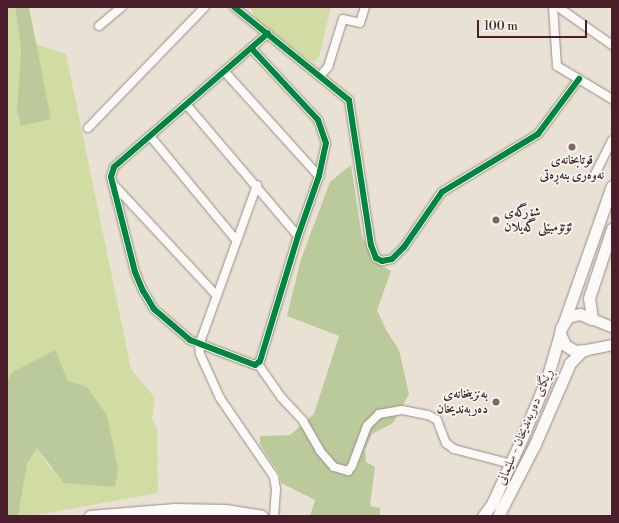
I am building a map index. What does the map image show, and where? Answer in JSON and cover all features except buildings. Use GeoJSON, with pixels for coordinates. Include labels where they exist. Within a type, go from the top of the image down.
{"type":"FeatureCollection","features":[{"type":"Feature","properties":{"kind":"highway"},"geometry":{"type":"LineString","coordinates":[[564,322],[612,186]]}},
{"type":"Feature","properties":{"kind":"highway"},"geometry":{"type":"LineString","coordinates":[[564,322],[568,317],[580,314],[592,318],[589,298],[612,229]]}},
{"type":"Feature","properties":{"kind":"highway","name":"ڕێگای دەربەندیخان - سلێمانی"},"geometry":{"type":"LineString","coordinates":[[483,516],[492,504],[522,438],[547,378],[564,322]]}},
{"type":"Feature","properties":{"kind":"highway"},"geometry":{"type":"LineString","coordinates":[[560,334],[565,345],[584,351]]}},
{"type":"Feature","properties":{"kind":"highway","name":"ڕێگای دەربەندیخان - سلێمانی"},"geometry":{"type":"LineString","coordinates":[[498,516],[535,444],[570,363],[584,351]]}},
{"type":"Feature","properties":{"kind":"highway"},"geometry":{"type":"LineString","coordinates":[[522,438],[535,444]]}},
{"type":"Feature","properties":{"kind":"highway"},"geometry":{"type":"LineString","coordinates":[[90,516],[175,508],[225,510],[262,516]]}},
{"type":"Feature","properties":{"kind":"main road"},"geometry":{"type":"LineString","coordinates":[[592,318],[612,326]]}},
{"type":"Feature","properties":{"kind":"main road"},"geometry":{"type":"LineString","coordinates":[[584,351],[612,345]]}},
{"type":"Feature","properties":{"kind":"street"},"geometry":{"type":"LineString","coordinates":[[99,26],[122,7]]}},
{"type":"Feature","properties":{"kind":"street"},"geometry":{"type":"LineString","coordinates":[[88,128],[205,7]]}},
{"type":"Feature","properties":{"kind":"street"},"geometry":{"type":"LineString","coordinates":[[234,7],[321,75],[349,100],[371,245],[376,258],[385,262],[404,247],[442,192],[538,134],[579,79]]}},
{"type":"Feature","properties":{"kind":"street"},"geometry":{"type":"LineString","coordinates":[[321,75],[328,67],[343,19],[360,23],[365,7]]}},
{"type":"Feature","properties":{"kind":"street"},"geometry":{"type":"LineString","coordinates":[[553,7],[557,66],[612,98]]}},
{"type":"Feature","properties":{"kind":"street"},"geometry":{"type":"LineString","coordinates":[[558,7],[612,46]]}},
{"type":"Feature","properties":{"kind":"street"},"geometry":{"type":"LineString","coordinates":[[569,15],[573,7]]}},
{"type":"Feature","properties":{"kind":"street"},"geometry":{"type":"LineString","coordinates":[[258,364],[253,365],[199,345],[161,316],[143,291],[112,184],[111,173],[114,167],[224,71],[252,49],[268,33]]}},
{"type":"Feature","properties":{"kind":"street"},"geometry":{"type":"LineString","coordinates":[[252,49],[320,125],[326,148],[319,176],[298,236],[258,364]]}},
{"type":"Feature","properties":{"kind":"street"},"geometry":{"type":"LineString","coordinates":[[224,71],[319,176]]}},
{"type":"Feature","properties":{"kind":"street"},"geometry":{"type":"LineString","coordinates":[[186,104],[257,185],[298,236]]}},
{"type":"Feature","properties":{"kind":"street"},"geometry":{"type":"LineString","coordinates":[[150,136],[236,240]]}},
{"type":"Feature","properties":{"kind":"street"},"geometry":{"type":"LineString","coordinates":[[595,174],[612,140]]}},
{"type":"Feature","properties":{"kind":"street"},"geometry":{"type":"LineString","coordinates":[[112,184],[216,295]]}},
{"type":"Feature","properties":{"kind":"street"},"geometry":{"type":"LineString","coordinates":[[257,185],[199,345],[200,354],[220,398],[271,472],[276,489],[274,516]]}},
{"type":"Feature","properties":{"kind":"street"},"geometry":{"type":"LineString","coordinates":[[258,364],[281,397],[303,421],[320,451],[334,467],[348,471],[352,466],[367,426],[379,414],[402,410],[428,415],[437,420],[446,443],[454,448],[511,464]]}},
{"type":"Feature","properties":{"kind":"green space"},"geometry":{"type":"Polygon","coordinates":[[[7,7],[15,7],[21,47],[17,110],[51,119],[35,44],[66,54],[131,369],[155,398],[152,419],[157,428],[158,493],[31,516],[18,516],[27,464],[37,448],[52,470],[87,387],[68,381],[55,351],[11,373],[7,382],[7,7]]]}},
{"type":"Feature","properties":{"kind":"green space"},"geometry":{"type":"Polygon","coordinates":[[[15,7],[29,7],[51,119],[21,126],[17,110],[21,47],[15,7]]]}},
{"type":"Feature","properties":{"kind":"green space"},"geometry":{"type":"Polygon","coordinates":[[[250,7],[331,7],[319,56],[315,61],[309,60],[257,21],[250,7]]]}},
{"type":"Feature","properties":{"kind":"green space"},"geometry":{"type":"Polygon","coordinates":[[[351,165],[362,237],[382,266],[391,271],[377,310],[386,330],[399,350],[409,394],[393,423],[372,434],[365,450],[366,462],[375,467],[370,506],[380,508],[380,516],[310,516],[315,500],[281,483],[280,475],[260,445],[260,436],[290,435],[314,414],[339,336],[287,316],[301,259],[330,182],[351,165]]]}},
{"type":"Feature","properties":{"kind":"green space"},"geometry":{"type":"Polygon","coordinates":[[[55,350],[68,381],[87,387],[107,415],[118,469],[115,487],[64,483],[37,448],[27,464],[18,516],[7,516],[7,382],[11,373],[55,350]]]}},
{"type":"Feature","properties":{"kind":"cycle path"},"geometry":{"type":"LineString","coordinates":[[234,7],[349,100],[371,245],[376,258],[382,261],[392,259],[404,247],[442,192],[538,134],[579,79]]}},
{"type":"Feature","properties":{"kind":"cycle path"},"geometry":{"type":"LineString","coordinates":[[252,49],[318,120],[326,143],[319,176],[298,236],[260,361],[255,365],[190,340],[154,309],[143,291],[135,272],[111,177],[114,167],[268,33]]}},
{"type":"Feature","properties":{"kind":"place","name":"قوتابخانەی نەوەری بنەڕەتی"},"geometry":{"type":"Point","coordinates":[572,147]}},
{"type":"Feature","properties":{"kind":"place","name":"شۆرگه‌ى ئۆتۆمبێلى گه‌یلان"},"geometry":{"type":"Point","coordinates":[496,220]}},
{"type":"Feature","properties":{"kind":"place","name":"بەنزینخانەی دەربەندیخان"},"geometry":{"type":"Point","coordinates":[496,402]}}]}
